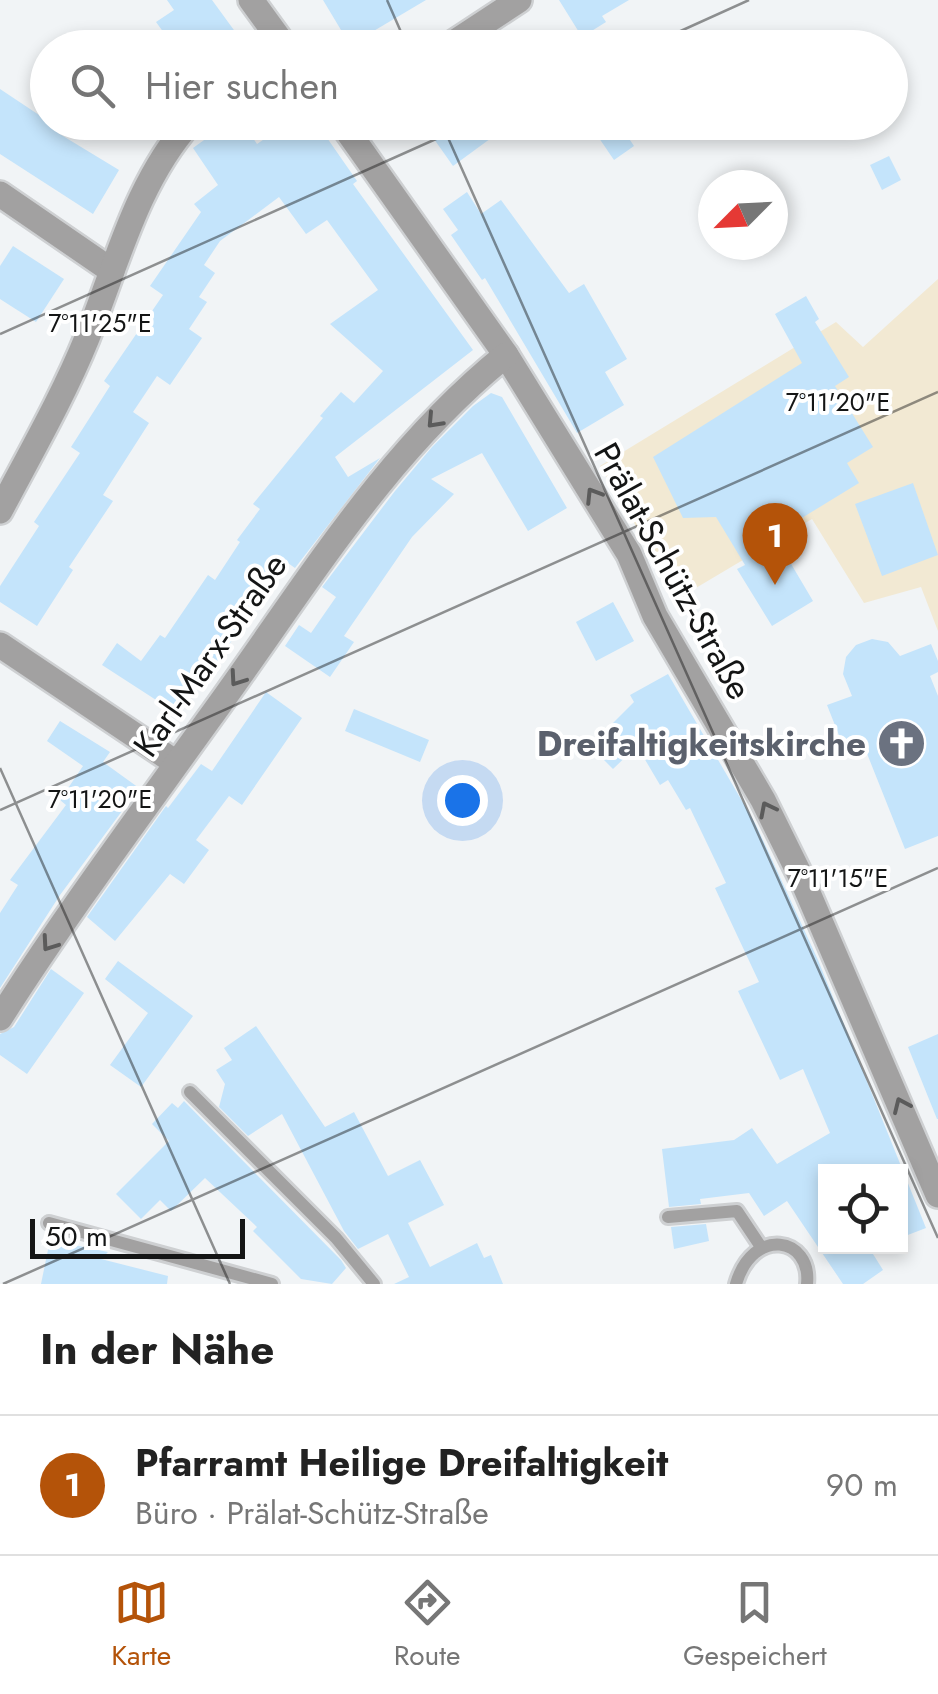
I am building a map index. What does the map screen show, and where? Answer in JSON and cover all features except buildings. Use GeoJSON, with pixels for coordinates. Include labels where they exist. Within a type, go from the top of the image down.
{"type":"FeatureCollection","features":[{"type":"Feature","properties":{"kind":"street"},"geometry":{"type":"LineString","coordinates":[[251,0],[273,30]]}},
{"type":"Feature","properties":{"kind":"street"},"geometry":{"type":"LineString","coordinates":[[473,30],[519,0]]}},
{"type":"Feature","properties":{"kind":"street"},"geometry":{"type":"LineString","coordinates":[[0,511],[70,378],[148,182],[175,140]]}},
{"type":"Feature","properties":{"kind":"street","name":"Prälat-Schütz-Straße"},"geometry":{"type":"LineString","coordinates":[[354,140],[506,356],[630,554],[654,616],[763,800],[802,879],[938,1195]]}},
{"type":"Feature","properties":{"kind":"street"},"geometry":{"type":"LineString","coordinates":[[0,194],[112,271]]}},
{"type":"Feature","properties":{"kind":"street","name":"Karl-Marx-Straße"},"geometry":{"type":"LineString","coordinates":[[0,1018],[354,513],[469,385],[506,356]]}},
{"type":"Feature","properties":{"kind":"street"},"geometry":{"type":"LineString","coordinates":[[0,646],[176,763]]}},
{"type":"Feature","properties":{"kind":"lane"},"geometry":{"type":"LineString","coordinates":[[190,1092],[336,1238],[374,1284]]}},
{"type":"Feature","properties":{"kind":"lane"},"geometry":{"type":"LineString","coordinates":[[668,1217],[736,1212],[760,1247]]}},
{"type":"Feature","properties":{"kind":"lane"},"geometry":{"type":"LineString","coordinates":[[49,1223],[272,1284]]}},
{"type":"Feature","properties":{"kind":"lane"},"geometry":{"type":"LineString","coordinates":[[736,1284],[749,1256],[774,1243],[788,1247],[802,1260],[808,1284]]}},
{"type":"Feature","properties":{"kind":"shaded area"},"geometry":{"type":"Polygon","coordinates":[[[938,279],[938,631],[921,587],[864,603],[812,519],[679,598],[600,466],[836,322],[863,347],[938,279]]]}},
{"type":"Feature","properties":{"kind":"place","name":"Pfarramt Heilige Dreifaltigkeit"},"geometry":{"type":"Point","coordinates":[775,585]}},
{"type":"Feature","properties":{"kind":"place","name":"Dreifaltigkeitskirche"},"geometry":{"type":"Point","coordinates":[901,744]}}]}
